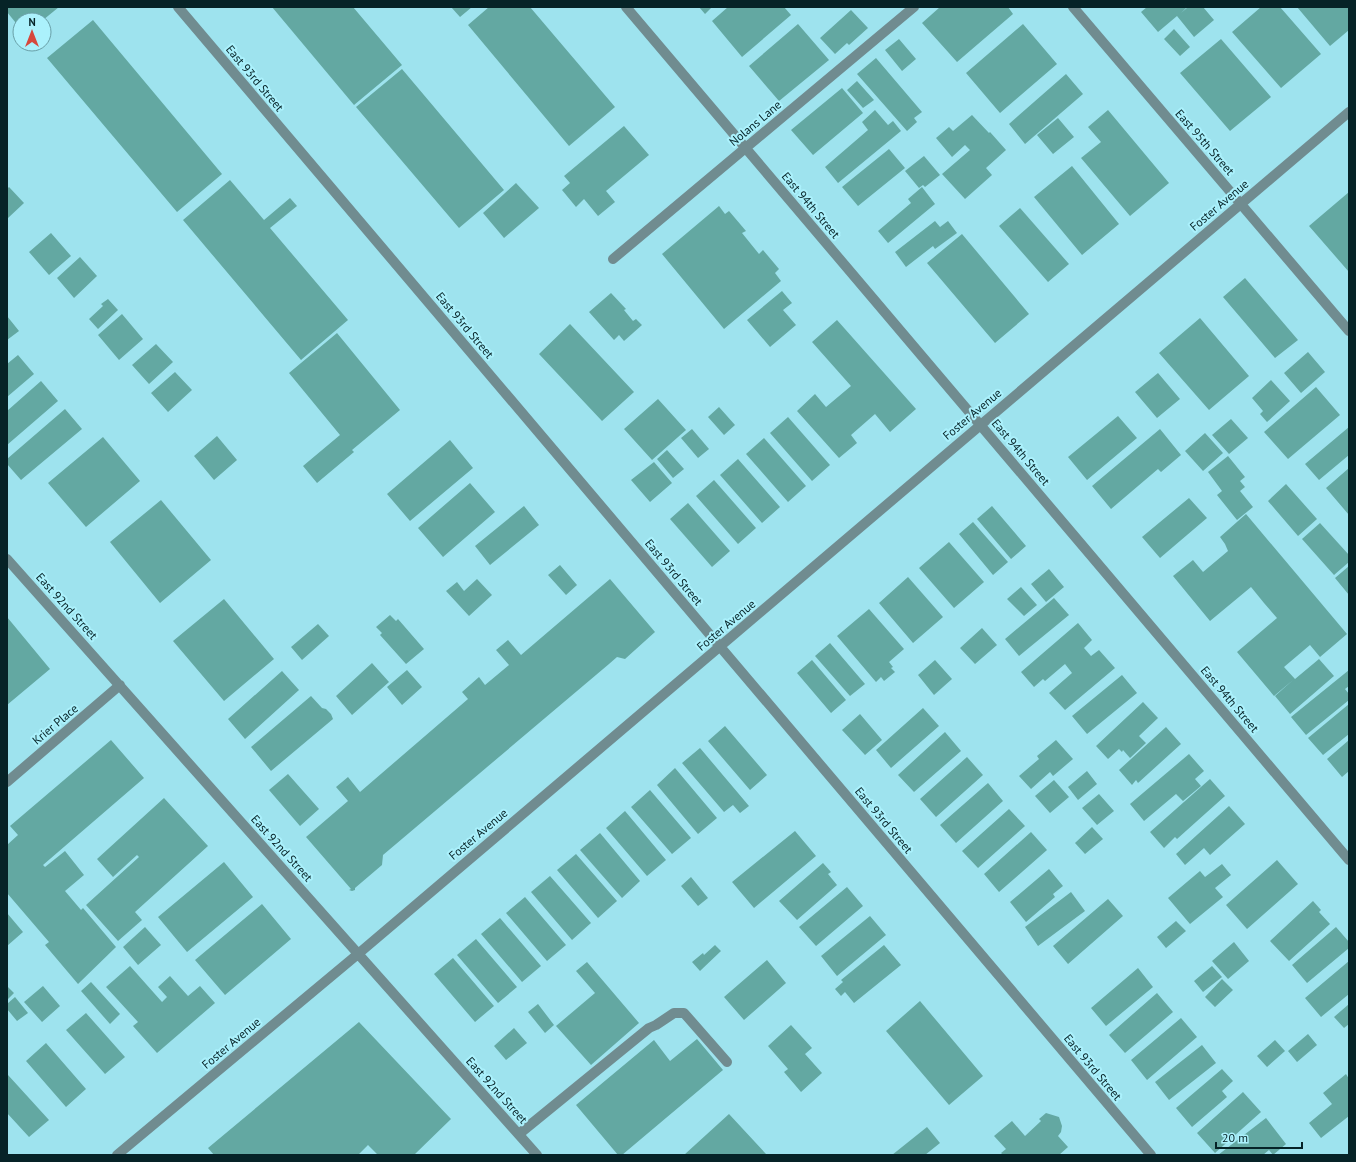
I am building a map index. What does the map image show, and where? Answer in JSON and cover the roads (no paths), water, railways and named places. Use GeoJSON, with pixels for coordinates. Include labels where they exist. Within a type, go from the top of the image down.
{"type":"FeatureCollection","features":[{"type":"Feature","properties":{"kind":"street","name":"East 93rd Street"},"geometry":{"type":"LineString","coordinates":[[178,7],[1150,1155]]}},
{"type":"Feature","properties":{"kind":"street","name":"East 94th Street"},"geometry":{"type":"LineString","coordinates":[[626,7],[1349,860]]}},
{"type":"Feature","properties":{"kind":"street","name":"Nolans Lane"},"geometry":{"type":"LineString","coordinates":[[614,259],[914,7]]}},
{"type":"Feature","properties":{"kind":"street","name":"East 95th Street"},"geometry":{"type":"LineString","coordinates":[[1073,7],[1349,331]]}},
{"type":"Feature","properties":{"kind":"street","name":"Foster Avenue"},"geometry":{"type":"LineString","coordinates":[[117,1155],[358,954],[1349,112]]}},
{"type":"Feature","properties":{"kind":"street","name":"East 92nd Street"},"geometry":{"type":"LineString","coordinates":[[7,559],[537,1155]]}},
{"type":"Feature","properties":{"kind":"street","name":"Krier Place"},"geometry":{"type":"LineString","coordinates":[[7,782],[120,685]]}},
{"type":"Feature","properties":{"kind":"street"},"geometry":{"type":"LineString","coordinates":[[519,1134],[648,1028],[656,1025],[674,1012],[684,1013],[727,1062]]}}]}
